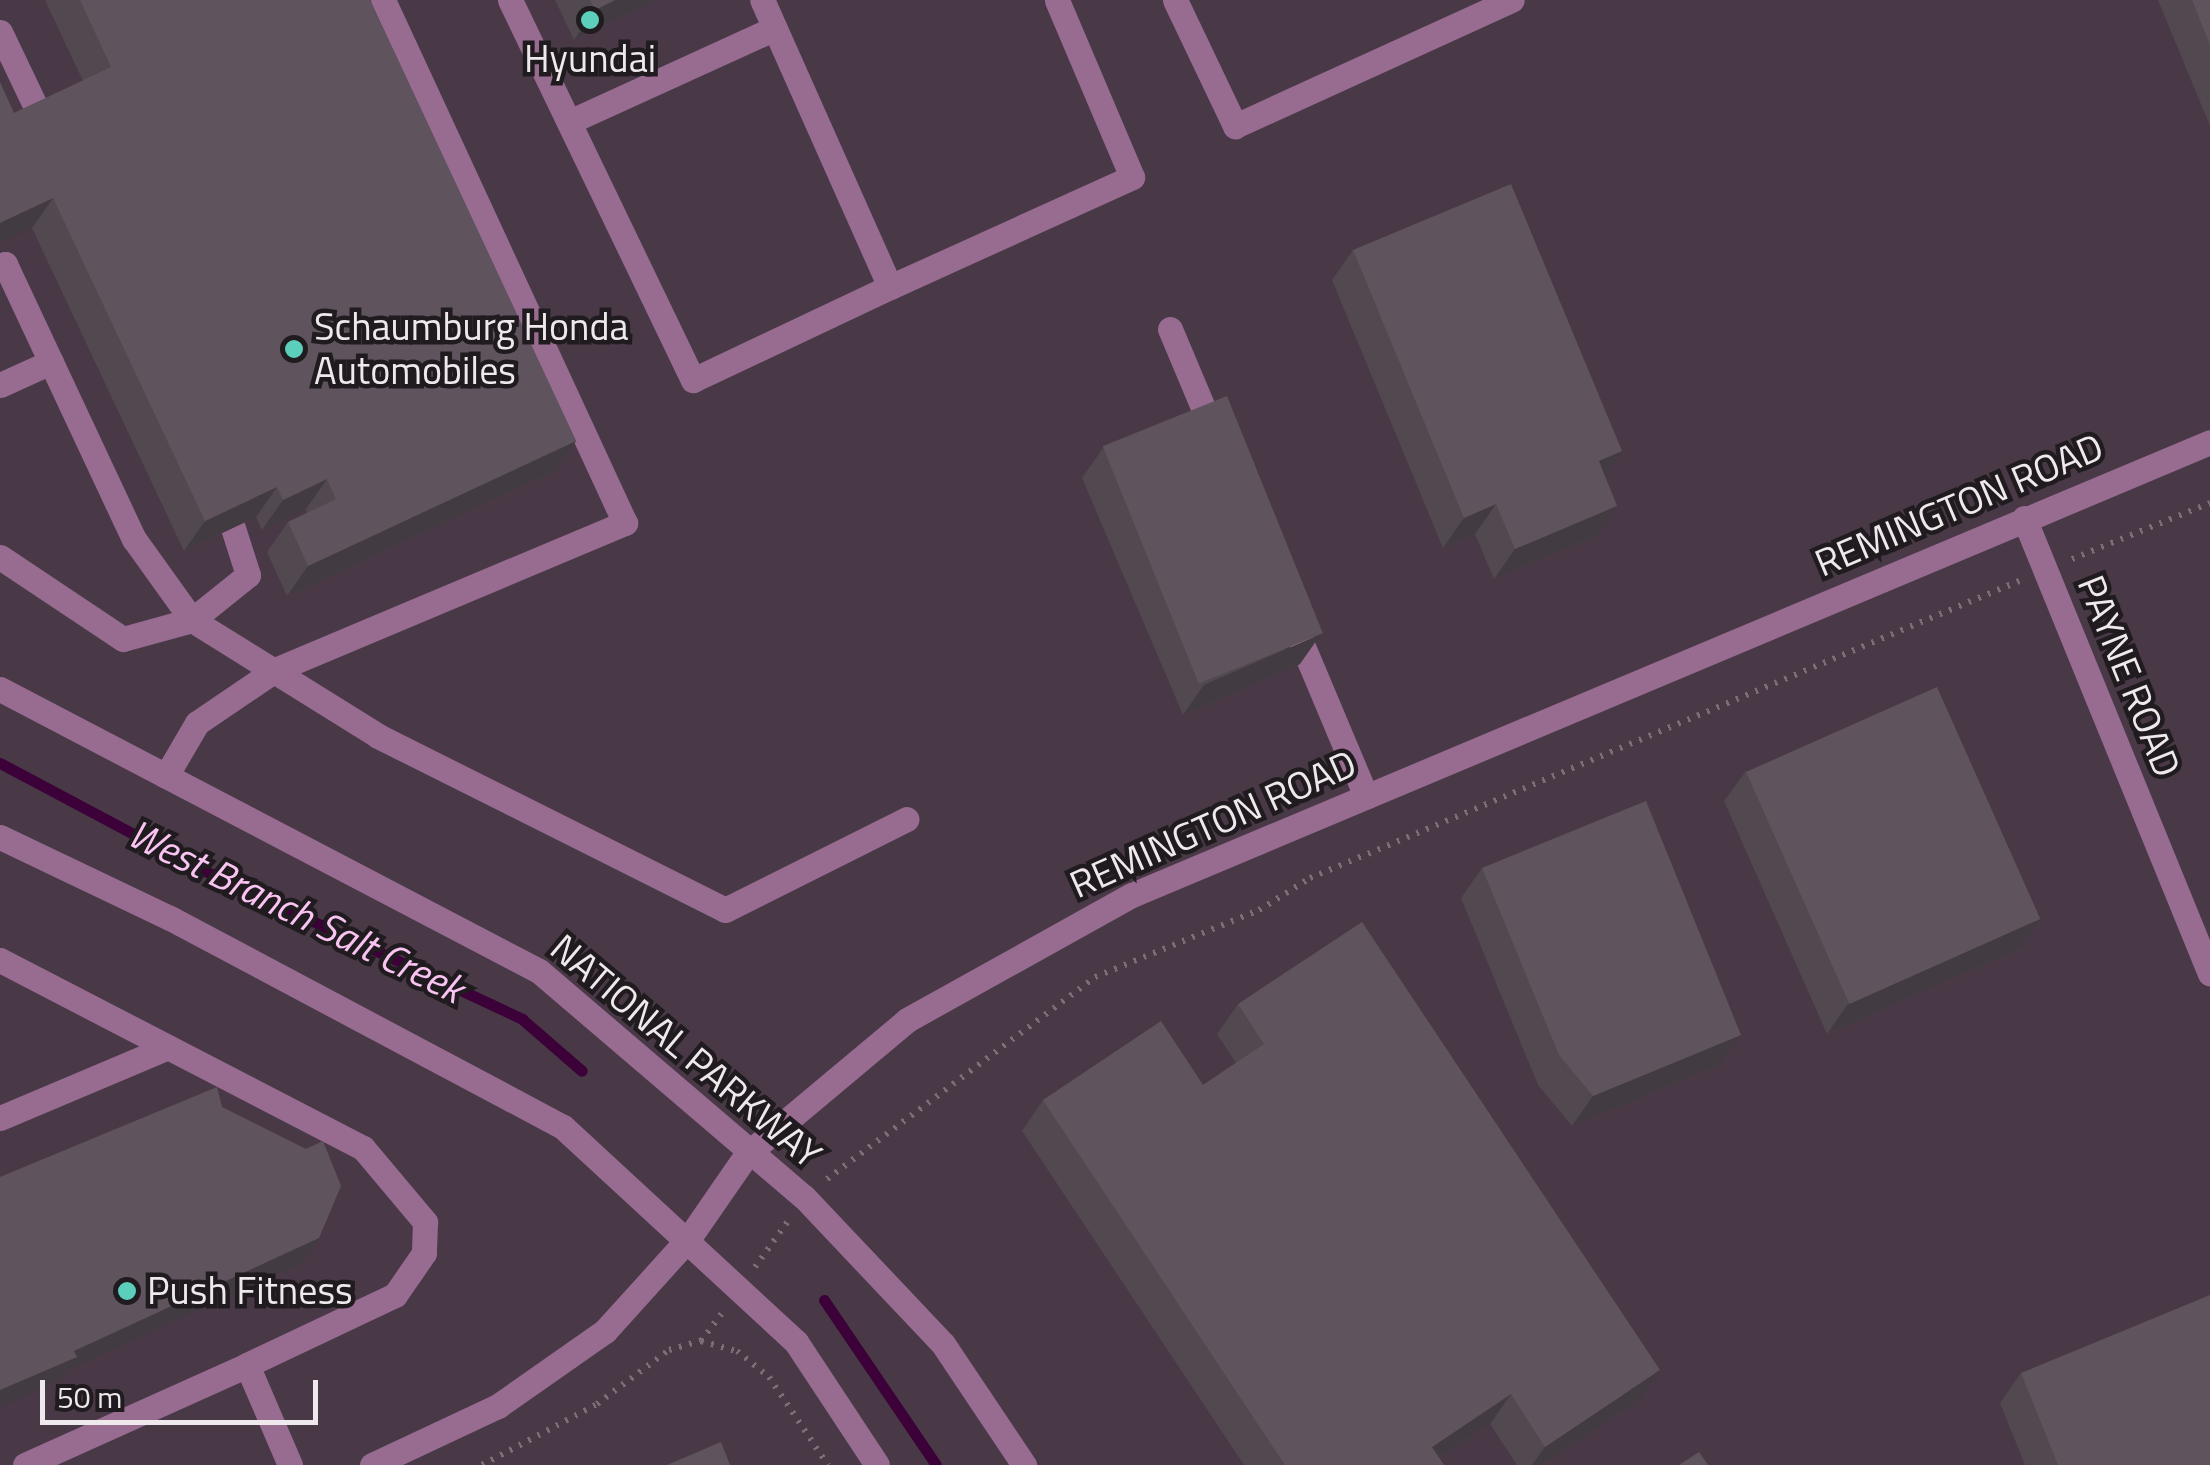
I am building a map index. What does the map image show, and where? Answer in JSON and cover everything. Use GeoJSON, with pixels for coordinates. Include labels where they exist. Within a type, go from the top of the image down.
{"type":"FeatureCollection","features":[{"type":"Feature","properties":{"kind":"street"},"geometry":{"type":"LineString","coordinates":[[166,776],[197,723],[275,670],[625,522],[383,0]]}},
{"type":"Feature","properties":{"kind":"street"},"geometry":{"type":"LineString","coordinates":[[510,0],[692,380],[1132,177],[1057,0]]}},
{"type":"Feature","properties":{"kind":"street"},"geometry":{"type":"LineString","coordinates":[[762,0],[890,287]]}},
{"type":"Feature","properties":{"kind":"street"},"geometry":{"type":"LineString","coordinates":[[1175,0],[1236,126],[1512,0]]}},
{"type":"Feature","properties":{"kind":"street"},"geometry":{"type":"LineString","coordinates":[[568,122],[774,28]]}},
{"type":"Feature","properties":{"kind":"street"},"geometry":{"type":"LineString","coordinates":[[0,32],[42,120]]}},
{"type":"Feature","properties":{"kind":"street"},"geometry":{"type":"LineString","coordinates":[[0,267],[5,264],[134,539],[192,620],[378,736],[725,910],[907,819]]}},
{"type":"Feature","properties":{"kind":"street"},"geometry":{"type":"LineString","coordinates":[[1170,329],[1223,455]]}},
{"type":"Feature","properties":{"kind":"street"},"geometry":{"type":"LineString","coordinates":[[0,386],[51,362]]}},
{"type":"Feature","properties":{"kind":"street","name":"REMINGTON ROAD"},"geometry":{"type":"LineString","coordinates":[[372,1465],[498,1406],[605,1331],[690,1238],[747,1154],[908,1020],[1132,895],[2210,442]]}},
{"type":"Feature","properties":{"kind":"street","name":"PAYNE ROAD"},"geometry":{"type":"LineString","coordinates":[[2024,518],[2210,974]]}},
{"type":"Feature","properties":{"kind":"street"},"geometry":{"type":"LineString","coordinates":[[0,556],[124,639],[192,620],[248,575],[233,528]]}},
{"type":"Feature","properties":{"kind":"street"},"geometry":{"type":"LineString","coordinates":[[1283,598],[1366,796]]}},
{"type":"Feature","properties":{"kind":"street","name":"NATIONAL PARKWAY"},"geometry":{"type":"LineString","coordinates":[[0,689],[540,970],[747,1154],[804,1198],[943,1344],[1024,1465]]}},
{"type":"Feature","properties":{"kind":"street"},"geometry":{"type":"LineString","coordinates":[[0,838],[170,918],[563,1126],[690,1238],[796,1342],[877,1465]]}},
{"type":"Feature","properties":{"kind":"street"},"geometry":{"type":"LineString","coordinates":[[0,960],[363,1148],[425,1222],[424,1252],[395,1295],[25,1465]]}},
{"type":"Feature","properties":{"kind":"street"},"geometry":{"type":"LineString","coordinates":[[0,1118],[168,1047]]}},
{"type":"Feature","properties":{"kind":"street"},"geometry":{"type":"LineString","coordinates":[[247,1365],[290,1465]]}},
{"type":"Feature","properties":{"kind":"path"},"geometry":{"type":"LineString","coordinates":[[701,1341],[804,1198],[1095,977],[1259,910],[1310,878],[2210,502]]}},
{"type":"Feature","properties":{"kind":"path"},"geometry":{"type":"LineString","coordinates":[[482,1465],[582,1413],[669,1350],[701,1341],[737,1351],[770,1378],[828,1465]]}},
{"type":"Feature","properties":{"kind":"shaded area"},"geometry":{"type":"Polygon","coordinates":[[[0,0],[2210,0],[2210,1465],[0,1465],[0,0]]]}},
{"type":"Feature","properties":{"kind":"building","name":"Schaumburg Honda Automobiles"},"geometry":{"type":"Polygon","coordinates":[[[80,0],[370,0],[576,441],[308,566],[288,522],[336,499],[327,479],[283,500],[277,487],[205,521],[53,198],[0,223],[0,82],[14,113],[111,67],[80,0]]]}},
{"type":"Feature","properties":{"kind":"building"},"geometry":{"type":"Polygon","coordinates":[[[590,0],[615,0],[595,10],[590,0]]]}},
{"type":"Feature","properties":{"kind":"building"},"geometry":{"type":"Polygon","coordinates":[[[2192,0],[2210,0],[2210,45],[2192,0]]]}},
{"type":"Feature","properties":{"kind":"building"},"geometry":{"type":"Polygon","coordinates":[[[1511,184],[1622,451],[1599,461],[1617,506],[1515,549],[1496,504],[1464,518],[1353,250],[1511,184]]]}},
{"type":"Feature","properties":{"kind":"building"},"geometry":{"type":"Polygon","coordinates":[[[1227,396],[1323,633],[1199,684],[1103,446],[1227,396]]]}},
{"type":"Feature","properties":{"kind":"building"},"geometry":{"type":"Polygon","coordinates":[[[1937,687],[2040,919],[1849,1004],[1746,772],[1937,687]]]}},
{"type":"Feature","properties":{"kind":"building"},"geometry":{"type":"Polygon","coordinates":[[[1646,801],[1741,1035],[1593,1096],[1559,1055],[1482,868],[1646,801]]]}},
{"type":"Feature","properties":{"kind":"building"},"geometry":{"type":"Polygon","coordinates":[[[1362,922],[1660,1370],[1545,1447],[1511,1394],[1432,1447],[1444,1465],[1285,1465],[1043,1100],[1161,1021],[1203,1085],[1264,1044],[1238,1004],[1362,922]]]}},
{"type":"Feature","properties":{"kind":"building"},"geometry":{"type":"Polygon","coordinates":[[[217,1087],[222,1107],[306,1149],[323,1141],[341,1186],[319,1238],[74,1351],[77,1357],[0,1390],[0,1177],[217,1087]]]}},
{"type":"Feature","properties":{"kind":"building"},"geometry":{"type":"Polygon","coordinates":[[[2210,1295],[2210,1465],[2058,1465],[2021,1373],[2210,1295]]]}},
{"type":"Feature","properties":{"kind":"building"},"geometry":{"type":"Polygon","coordinates":[[[721,1442],[730,1465],[667,1465],[721,1442]]]}},
{"type":"Feature","properties":{"kind":"building"},"geometry":{"type":"Polygon","coordinates":[[[1699,1452],[1708,1465],[1679,1465],[1699,1452]]]}},
{"type":"Feature","properties":{"kind":"waterway","name":"West Branch Salt Creek"},"geometry":{"type":"LineString","coordinates":[[0,763],[188,863],[522,1019],[582,1071]]}},
{"type":"Feature","properties":{"kind":"waterway","name":"West Branch Salt Creek"},"geometry":{"type":"LineString","coordinates":[[824,1300],[936,1465]]}},
{"type":"Feature","properties":{"kind":"place","name":"Hyundai"},"geometry":{"type":"Point","coordinates":[590,20]}},
{"type":"Feature","properties":{"kind":"place","name":"Schaumburg Honda Automobiles"},"geometry":{"type":"Point","coordinates":[294,349]}},
{"type":"Feature","properties":{"kind":"place","name":"Push Fitness"},"geometry":{"type":"Point","coordinates":[127,1291]}}]}
